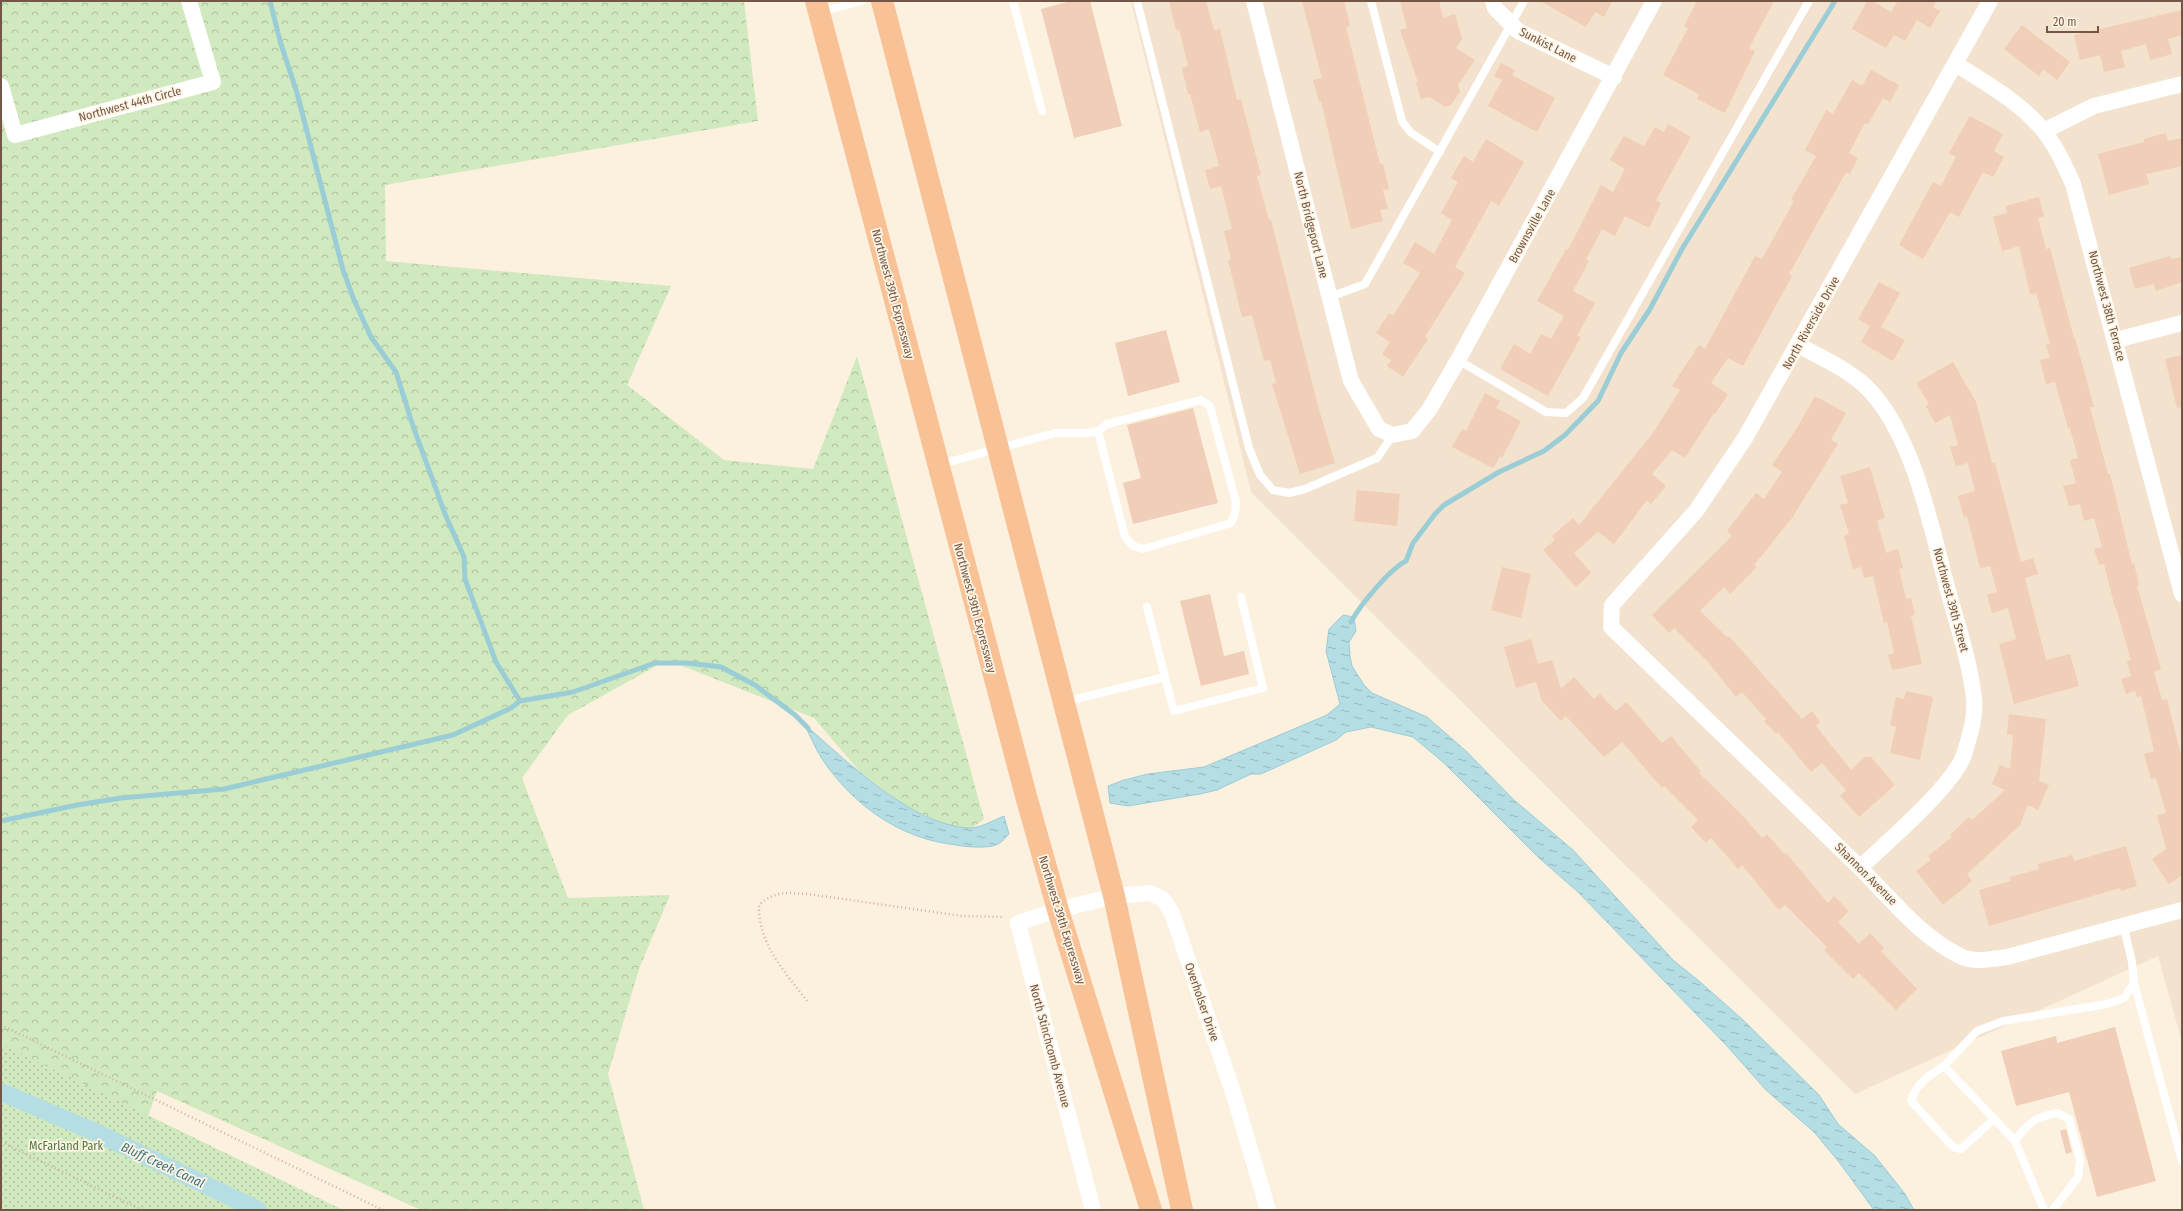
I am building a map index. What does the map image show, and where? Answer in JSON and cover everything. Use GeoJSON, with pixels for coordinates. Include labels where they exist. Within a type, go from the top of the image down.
{"type":"FeatureCollection","features":[{"type":"Feature","properties":{"kind":"highway"},"geometry":{"type":"LineString","coordinates":[[882,1],[1114,896],[1182,1210]]}},
{"type":"Feature","properties":{"kind":"highway","name":"Northwest 39th Expressway"},"geometry":{"type":"LineString","coordinates":[[818,6],[983,637],[1058,910],[1151,1210]]}},
{"type":"Feature","properties":{"kind":"street","name":"Northwest 44th Circle"},"geometry":{"type":"LineString","coordinates":[[1,86],[15,135],[213,82],[189,1]]}},
{"type":"Feature","properties":{"kind":"street","name":"North Bridgeport Lane"},"geometry":{"type":"LineString","coordinates":[[1254,1],[1351,381],[1379,429],[1393,435]]}},
{"type":"Feature","properties":{"kind":"street","name":"Sunkist Lane"},"geometry":{"type":"LineString","coordinates":[[1493,1],[1495,8],[1518,31],[1614,77]]}},
{"type":"Feature","properties":{"kind":"street","name":"Brownsville Lane"},"geometry":{"type":"LineString","coordinates":[[1393,435],[1412,430],[1429,410],[1614,77],[1654,1]]}},
{"type":"Feature","properties":{"kind":"street","name":"North Riverside Drive"},"geometry":{"type":"LineString","coordinates":[[1611,627],[1612,606],[1696,511],[1745,438],[1798,346],[1990,1]]}},
{"type":"Feature","properties":{"kind":"street","name":"Northwest 38th Terrace"},"geometry":{"type":"LineString","coordinates":[[1956,64],[2017,103],[2044,131],[2059,154],[2073,184],[2116,340],[2182,594]]}},
{"type":"Feature","properties":{"kind":"street"},"geometry":{"type":"LineString","coordinates":[[2044,131],[2094,106],[2182,84]]}},
{"type":"Feature","properties":{"kind":"street"},"geometry":{"type":"LineString","coordinates":[[2116,340],[2182,323]]}},
{"type":"Feature","properties":{"kind":"street","name":"Northwest 39th Street"},"geometry":{"type":"LineString","coordinates":[[1798,346],[1839,367],[1871,392],[1893,421],[1910,456],[1967,659],[1975,701],[1971,730],[1963,757],[1945,784],[1861,868]]}},
{"type":"Feature","properties":{"kind":"street","name":"Shannon Avenue"},"geometry":{"type":"LineString","coordinates":[[1611,627],[1861,868],[1936,943],[1961,957],[1981,961],[2007,957],[2123,924],[2182,910]]}},
{"type":"Feature","properties":{"kind":"street","name":"Overholser Drive"},"geometry":{"type":"LineString","coordinates":[[1058,910],[1114,896],[1150,892],[1163,899],[1172,913],[1234,1094],[1268,1210]]}},
{"type":"Feature","properties":{"kind":"street"},"geometry":{"type":"LineString","coordinates":[[1018,923],[1058,910]]}},
{"type":"Feature","properties":{"kind":"street","name":"North Stinchcomb Avenue"},"geometry":{"type":"LineString","coordinates":[[1018,923],[1093,1210]]}},
{"type":"Feature","properties":{"kind":"lane"},"geometry":{"type":"LineString","coordinates":[[818,6],[861,1]]}},
{"type":"Feature","properties":{"kind":"lane"},"geometry":{"type":"LineString","coordinates":[[1013,1],[1042,111]]}},
{"type":"Feature","properties":{"kind":"lane"},"geometry":{"type":"LineString","coordinates":[[1137,1],[1247,440],[1260,475],[1273,490],[1289,493],[1305,489],[1377,458],[1393,435]]}},
{"type":"Feature","properties":{"kind":"lane"},"geometry":{"type":"LineString","coordinates":[[1371,1],[1402,121],[1410,132],[1440,152]]}},
{"type":"Feature","properties":{"kind":"lane"},"geometry":{"type":"LineString","coordinates":[[1330,297],[1365,284],[1512,25],[1524,1]]}},
{"type":"Feature","properties":{"kind":"lane"},"geometry":{"type":"LineString","coordinates":[[1458,360],[1546,412],[1566,413],[1583,398],[1809,1]]}},
{"type":"Feature","properties":{"kind":"lane"},"geometry":{"type":"LineString","coordinates":[[938,465],[1055,433],[1088,433],[1098,431],[1107,424],[1201,400],[1210,406],[1236,502],[1235,513],[1231,523],[1143,549],[1133,546],[1125,536],[1098,431]]}},
{"type":"Feature","properties":{"kind":"lane"},"geometry":{"type":"LineString","coordinates":[[1148,607],[1174,711],[1263,688],[1241,597]]}},
{"type":"Feature","properties":{"kind":"lane"},"geometry":{"type":"LineString","coordinates":[[1064,702],[1165,677]]}},
{"type":"Feature","properties":{"kind":"lane"},"geometry":{"type":"LineString","coordinates":[[2123,924],[2132,962],[2134,983],[2182,1161]]}},
{"type":"Feature","properties":{"kind":"lane"},"geometry":{"type":"LineString","coordinates":[[1994,1119],[1962,1149],[1953,1146],[1911,1101],[1914,1091],[1928,1076],[1944,1066],[1977,1031],[2003,1021],[2107,1004],[2124,998],[2134,983]]}},
{"type":"Feature","properties":{"kind":"lane"},"geometry":{"type":"LineString","coordinates":[[1944,1066],[2015,1140],[2044,1210]]}},
{"type":"Feature","properties":{"kind":"lane"},"geometry":{"type":"LineString","coordinates":[[2015,1140],[2027,1124],[2044,1115],[2058,1112],[2069,1119],[2080,1160],[2078,1177],[2053,1210]]}},
{"type":"Feature","properties":{"kind":"path"},"geometry":{"type":"LineString","coordinates":[[808,1001],[767,944],[758,918],[758,905],[770,896],[783,893],[828,895],[962,916],[1004,917],[1018,923]]}},
{"type":"Feature","properties":{"kind":"path"},"geometry":{"type":"LineString","coordinates":[[1,1025],[383,1210]]}},
{"type":"Feature","properties":{"kind":"path"},"geometry":{"type":"LineString","coordinates":[[1,1142],[142,1210]]}},
{"type":"Feature","properties":{"kind":"shaded area"},"geometry":{"type":"Polygon","coordinates":[[[1131,1],[2182,1],[2182,1042],[2158,956],[1855,1094],[1251,492],[1131,1]]]}},
{"type":"Feature","properties":{"kind":"green space"},"geometry":{"type":"Polygon","coordinates":[[[1,1],[744,1],[758,121],[385,185],[386,261],[671,286],[627,385],[724,460],[813,469],[857,356],[984,819],[972,828],[947,826],[911,808],[898,801],[860,772],[814,718],[667,660],[568,715],[522,778],[568,898],[670,895],[639,969],[608,1074],[644,1210],[421,1210],[157,1091],[115,1210],[1,1192],[1,1]]]}},
{"type":"Feature","properties":{"kind":"green space","name":"McFarland Park"},"geometry":{"type":"Polygon","coordinates":[[[1,1044],[343,1210],[1,1210],[1,1044]]]}},
{"type":"Feature","properties":{"kind":"water"},"geometry":{"type":"Polygon","coordinates":[[[1343,615],[1354,617],[1356,631],[1349,642],[1350,656],[1352,666],[1364,685],[1372,693],[1427,717],[1466,751],[1514,800],[1573,850],[1674,961],[1742,1019],[1819,1095],[1838,1124],[1875,1156],[1905,1194],[1914,1210],[1874,1210],[1839,1162],[1815,1133],[1766,1090],[1727,1046],[1578,892],[1538,857],[1444,763],[1413,737],[1371,727],[1346,732],[1336,740],[1261,774],[1251,774],[1217,790],[1128,806],[1110,803],[1108,786],[1148,774],[1204,767],[1327,715],[1340,704],[1326,651],[1329,629],[1343,615]]]}},
{"type":"Feature","properties":{"kind":"water"},"geometry":{"type":"Polygon","coordinates":[[[804,724],[881,789],[903,804],[926,816],[948,824],[970,828],[983,825],[1004,816],[1009,834],[1001,842],[994,846],[971,847],[916,836],[897,827],[863,805],[834,776],[822,759],[804,724]]]}},
{"type":"Feature","properties":{"kind":"building"},"geometry":{"type":"Polygon","coordinates":[[[1071,1],[1090,1],[1122,126],[1074,138],[1041,9],[1071,1]]]}},
{"type":"Feature","properties":{"kind":"building"},"geometry":{"type":"Polygon","coordinates":[[[1169,1],[1206,1],[1214,30],[1220,29],[1237,100],[1241,99],[1261,175],[1257,176],[1269,220],[1271,220],[1318,406],[1335,463],[1300,474],[1272,384],[1276,383],[1270,360],[1264,361],[1252,315],[1242,317],[1228,260],[1231,259],[1224,231],[1232,229],[1221,186],[1210,189],[1205,170],[1219,166],[1209,129],[1200,132],[1190,94],[1188,94],[1182,68],[1188,66],[1179,29],[1176,30],[1169,1]]]}},
{"type":"Feature","properties":{"kind":"building"},"geometry":{"type":"Polygon","coordinates":[[[1302,1],[1344,1],[1350,26],[1346,27],[1380,164],[1383,164],[1389,189],[1383,190],[1388,209],[1380,210],[1383,221],[1351,229],[1321,101],[1319,102],[1313,80],[1322,78],[1302,1]]]}},
{"type":"Feature","properties":{"kind":"building"},"geometry":{"type":"Polygon","coordinates":[[[1400,1],[1439,1],[1443,18],[1455,14],[1462,39],[1456,48],[1475,60],[1458,85],[1460,92],[1451,105],[1445,107],[1430,97],[1421,99],[1416,83],[1418,82],[1400,30],[1407,28],[1400,1]]]}},
{"type":"Feature","properties":{"kind":"building"},"geometry":{"type":"Polygon","coordinates":[[[1540,1],[1612,1],[1604,17],[1595,12],[1586,27],[1540,1]]]}},
{"type":"Feature","properties":{"kind":"building"},"geometry":{"type":"Polygon","coordinates":[[[1697,1],[1774,1],[1749,48],[1755,51],[1725,113],[1697,99],[1699,94],[1663,75],[1688,28],[1684,26],[1697,1]]]}},
{"type":"Feature","properties":{"kind":"building"},"geometry":{"type":"Polygon","coordinates":[[[1867,1],[1872,1],[1891,12],[1898,1],[1936,1],[1933,7],[1940,11],[1930,28],[1917,20],[1905,41],[1894,35],[1886,48],[1852,29],[1867,1]]]}},
{"type":"Feature","properties":{"kind":"building"},"geometry":{"type":"Polygon","coordinates":[[[2182,10],[2182,35],[2168,39],[2172,54],[2150,60],[2146,44],[2121,51],[2125,67],[2104,72],[2100,55],[2080,60],[2074,35],[2182,10]]]}},
{"type":"Feature","properties":{"kind":"building"},"geometry":{"type":"Polygon","coordinates":[[[2022,25],[2070,62],[2057,80],[2043,69],[2039,76],[2004,49],[2022,25]]]}},
{"type":"Feature","properties":{"kind":"building"},"geometry":{"type":"Polygon","coordinates":[[[1501,63],[1515,70],[1512,75],[1555,98],[1537,132],[1488,106],[1502,80],[1494,76],[1501,63]]]}},
{"type":"Feature","properties":{"kind":"building"},"geometry":{"type":"Polygon","coordinates":[[[1871,70],[1899,85],[1890,102],[1883,98],[1868,124],[1865,123],[1849,153],[1858,158],[1850,174],[1846,172],[1789,274],[1792,276],[1743,366],[1728,358],[1711,383],[1728,394],[1685,458],[1672,450],[1652,474],[1666,486],[1651,504],[1647,500],[1614,544],[1598,532],[1574,553],[1591,573],[1576,587],[1543,550],[1555,540],[1552,536],[1573,518],[1579,525],[1653,433],[1680,390],[1672,386],[1699,345],[1705,349],[1755,256],[1762,259],[1794,201],[1791,200],[1816,156],[1805,150],[1826,110],[1833,114],[1852,80],[1862,86],[1871,70]]]}},
{"type":"Feature","properties":{"kind":"building"},"geometry":{"type":"Polygon","coordinates":[[[1970,116],[2003,134],[1994,151],[2004,157],[1993,177],[1983,172],[1959,217],[1950,212],[1923,259],[1899,245],[1933,182],[1941,186],[1956,157],[1949,153],[1970,116]]]}},
{"type":"Feature","properties":{"kind":"building"},"geometry":{"type":"Polygon","coordinates":[[[1668,124],[1691,137],[1656,200],[1661,203],[1649,228],[1625,216],[1615,236],[1602,229],[1586,260],[1589,261],[1573,291],[1595,303],[1577,336],[1581,337],[1548,396],[1500,369],[1514,344],[1530,354],[1541,334],[1551,339],[1564,316],[1537,301],[1566,249],[1568,250],[1601,185],[1613,192],[1625,169],[1610,160],[1624,136],[1644,146],[1655,127],[1664,132],[1668,124]]]}},
{"type":"Feature","properties":{"kind":"building"},"geometry":{"type":"Polygon","coordinates":[[[2166,133],[2168,141],[2182,138],[2182,166],[2146,174],[2149,184],[2109,195],[2098,154],[2144,142],[2144,139],[2166,133]]]}},
{"type":"Feature","properties":{"kind":"building"},"geometry":{"type":"Polygon","coordinates":[[[1486,139],[1524,162],[1499,206],[1491,201],[1455,267],[1465,273],[1425,337],[1428,339],[1403,377],[1387,366],[1391,360],[1382,354],[1390,342],[1376,333],[1389,313],[1393,316],[1420,273],[1403,263],[1415,242],[1434,254],[1452,220],[1441,213],[1458,182],[1451,178],[1464,156],[1473,162],[1486,139]]]}},
{"type":"Feature","properties":{"kind":"building"},"geometry":{"type":"Polygon","coordinates":[[[2039,197],[2044,216],[2038,218],[2046,249],[2050,248],[2094,407],[2090,407],[2108,474],[2110,474],[2132,564],[2134,563],[2139,585],[2137,586],[2161,669],[2154,672],[2162,700],[2167,699],[2182,759],[2182,875],[2169,884],[2152,859],[2166,849],[2157,815],[2166,813],[2156,778],[2151,779],[2144,754],[2154,751],[2141,696],[2137,697],[2135,691],[2126,694],[2121,679],[2131,676],[2127,661],[2131,660],[2115,608],[2104,564],[2099,565],[2094,549],[2102,547],[2094,518],[2084,521],[2080,504],[2069,506],[2063,486],[2076,483],[2070,460],[2078,458],[2055,382],[2046,384],[2040,360],[2050,358],[2046,345],[2050,344],[2036,293],[2030,294],[2019,246],[2002,251],[1993,217],[2007,213],[2006,206],[2039,197]]]}},
{"type":"Feature","properties":{"kind":"building"},"geometry":{"type":"Polygon","coordinates":[[[2170,256],[2171,259],[2182,257],[2182,282],[2156,291],[2154,284],[2135,289],[2129,268],[2170,256]]]}},
{"type":"Feature","properties":{"kind":"building"},"geometry":{"type":"Polygon","coordinates":[[[1879,282],[1900,293],[1881,327],[1905,340],[1893,361],[1861,342],[1870,326],[1858,319],[1879,282]]]}},
{"type":"Feature","properties":{"kind":"building"},"geometry":{"type":"Polygon","coordinates":[[[1166,330],[1180,382],[1128,396],[1115,343],[1166,330]]]}},
{"type":"Feature","properties":{"kind":"building"},"geometry":{"type":"Polygon","coordinates":[[[2182,355],[2182,407],[2177,408],[2165,359],[2182,355]]]}},
{"type":"Feature","properties":{"kind":"building"},"geometry":{"type":"Polygon","coordinates":[[[1953,362],[1976,402],[1992,463],[1995,463],[2021,562],[2033,558],[2038,574],[2025,578],[2046,660],[2070,654],[2079,686],[2014,704],[1999,644],[2016,639],[2008,608],[1992,613],[1987,595],[1997,592],[1990,566],[1980,568],[1967,516],[1964,517],[1958,496],[1975,491],[1968,463],[1956,466],[1950,447],[1958,445],[1950,415],[1935,423],[1926,406],[1929,404],[1916,383],[1953,362]]]}},
{"type":"Feature","properties":{"kind":"building"},"geometry":{"type":"Polygon","coordinates":[[[1485,393],[1500,401],[1496,408],[1521,421],[1502,458],[1500,456],[1493,468],[1452,447],[1462,429],[1466,431],[1485,393]]]}},
{"type":"Feature","properties":{"kind":"building"},"geometry":{"type":"Polygon","coordinates":[[[1815,396],[1846,413],[1831,440],[1838,444],[1792,518],[1754,565],[1757,567],[1730,594],[1724,587],[1700,611],[1727,637],[1729,636],[1802,719],[1812,711],[1820,722],[1816,726],[1851,770],[1865,757],[1871,757],[1895,785],[1859,817],[1840,796],[1846,790],[1822,763],[1811,772],[1778,732],[1776,734],[1764,721],[1766,719],[1742,692],[1736,697],[1709,663],[1674,628],[1669,633],[1652,615],[1732,536],[1727,531],[1756,493],[1764,499],[1782,472],[1772,465],[1797,428],[1815,396]]]}},
{"type":"Feature","properties":{"kind":"building"},"geometry":{"type":"Polygon","coordinates":[[[1193,408],[1218,503],[1133,524],[1123,483],[1141,478],[1127,425],[1193,408]]]}},
{"type":"Feature","properties":{"kind":"building"},"geometry":{"type":"Polygon","coordinates":[[[1870,467],[1885,518],[1877,521],[1886,553],[1898,549],[1903,568],[1899,569],[1906,599],[1911,598],[1915,615],[1911,616],[1922,664],[1892,670],[1888,655],[1894,653],[1887,622],[1884,623],[1873,576],[1864,578],[1861,567],[1853,569],[1844,536],[1849,534],[1840,505],[1848,503],[1840,476],[1870,467]]]}},
{"type":"Feature","properties":{"kind":"building"},"geometry":{"type":"Polygon","coordinates":[[[1357,490],[1400,494],[1397,526],[1354,521],[1357,490]]]}},
{"type":"Feature","properties":{"kind":"building"},"geometry":{"type":"Polygon","coordinates":[[[1502,567],[1531,574],[1521,618],[1491,610],[1502,567]]]}},
{"type":"Feature","properties":{"kind":"building"},"geometry":{"type":"Polygon","coordinates":[[[1210,594],[1224,656],[1244,651],[1249,674],[1201,686],[1180,601],[1210,594]]]}},
{"type":"Feature","properties":{"kind":"building"},"geometry":{"type":"Polygon","coordinates":[[[1531,639],[1538,664],[1552,660],[1561,689],[1574,677],[1594,699],[1600,694],[1616,711],[1626,702],[1662,743],[1671,736],[1701,772],[1699,773],[1743,816],[1762,838],[1767,834],[1784,854],[1786,853],[1828,903],[1834,896],[1849,911],[1838,922],[1859,944],[1870,933],[1884,948],[1881,951],[1917,989],[1896,1010],[1859,973],[1853,979],[1824,950],[1827,947],[1785,905],[1779,910],[1742,865],[1738,869],[1711,838],[1706,843],[1691,827],[1698,820],[1664,786],[1662,788],[1622,742],[1604,757],[1566,716],[1561,721],[1542,701],[1536,682],[1516,688],[1504,647],[1531,639]]]}},
{"type":"Feature","properties":{"kind":"building"},"geometry":{"type":"Polygon","coordinates":[[[1906,691],[1933,697],[1920,760],[1890,753],[1896,727],[1890,725],[1896,697],[1904,699],[1906,691]]]}},
{"type":"Feature","properties":{"kind":"building"},"geometry":{"type":"Polygon","coordinates":[[[2009,714],[2046,719],[2039,781],[2049,785],[2038,810],[2028,805],[2020,825],[1967,874],[1972,881],[1943,905],[1916,871],[1931,860],[1928,856],[1952,837],[1950,835],[1969,817],[1972,820],[2005,790],[1992,784],[2000,765],[2010,769],[2013,735],[2007,734],[2009,714]]]}},
{"type":"Feature","properties":{"kind":"building"},"geometry":{"type":"Polygon","coordinates":[[[2126,846],[2137,886],[2121,891],[2120,888],[1989,926],[1979,890],[2011,881],[2010,877],[2039,869],[2038,864],[2072,855],[2074,861],[2126,846]]]}},
{"type":"Feature","properties":{"kind":"building"},"geometry":{"type":"Polygon","coordinates":[[[2115,1027],[2156,1181],[2097,1197],[2069,1092],[2016,1106],[2001,1051],[2056,1036],[2057,1043],[2115,1027]]]}},
{"type":"Feature","properties":{"kind":"building"},"geometry":{"type":"Polygon","coordinates":[[[2066,1129],[2072,1152],[2066,1154],[2060,1131],[2066,1129]]]}},
{"type":"Feature","properties":{"kind":"waterway"},"geometry":{"type":"LineString","coordinates":[[270,1],[280,41],[297,93],[343,270],[354,300],[371,337],[396,372],[412,423],[445,514],[464,557],[465,579],[496,662],[520,701]]}},
{"type":"Feature","properties":{"kind":"waterway"},"geometry":{"type":"LineString","coordinates":[[1351,622],[1361,606],[1384,579],[1399,565],[1406,561],[1413,543],[1435,514],[1444,505],[1499,472],[1544,451],[1565,435],[1598,401],[1621,353],[1650,309],[1682,249],[1835,1]]}},
{"type":"Feature","properties":{"kind":"waterway"},"geometry":{"type":"LineString","coordinates":[[1,821],[77,805],[121,798],[224,789],[453,735],[511,708],[520,701],[573,692],[655,663],[687,663],[721,667],[755,685],[795,715],[808,728]]}},
{"type":"Feature","properties":{"kind":"waterway","name":"Bluff Creek Canal"},"geometry":{"type":"LineString","coordinates":[[1,1092],[95,1132],[258,1210]]}}]}
